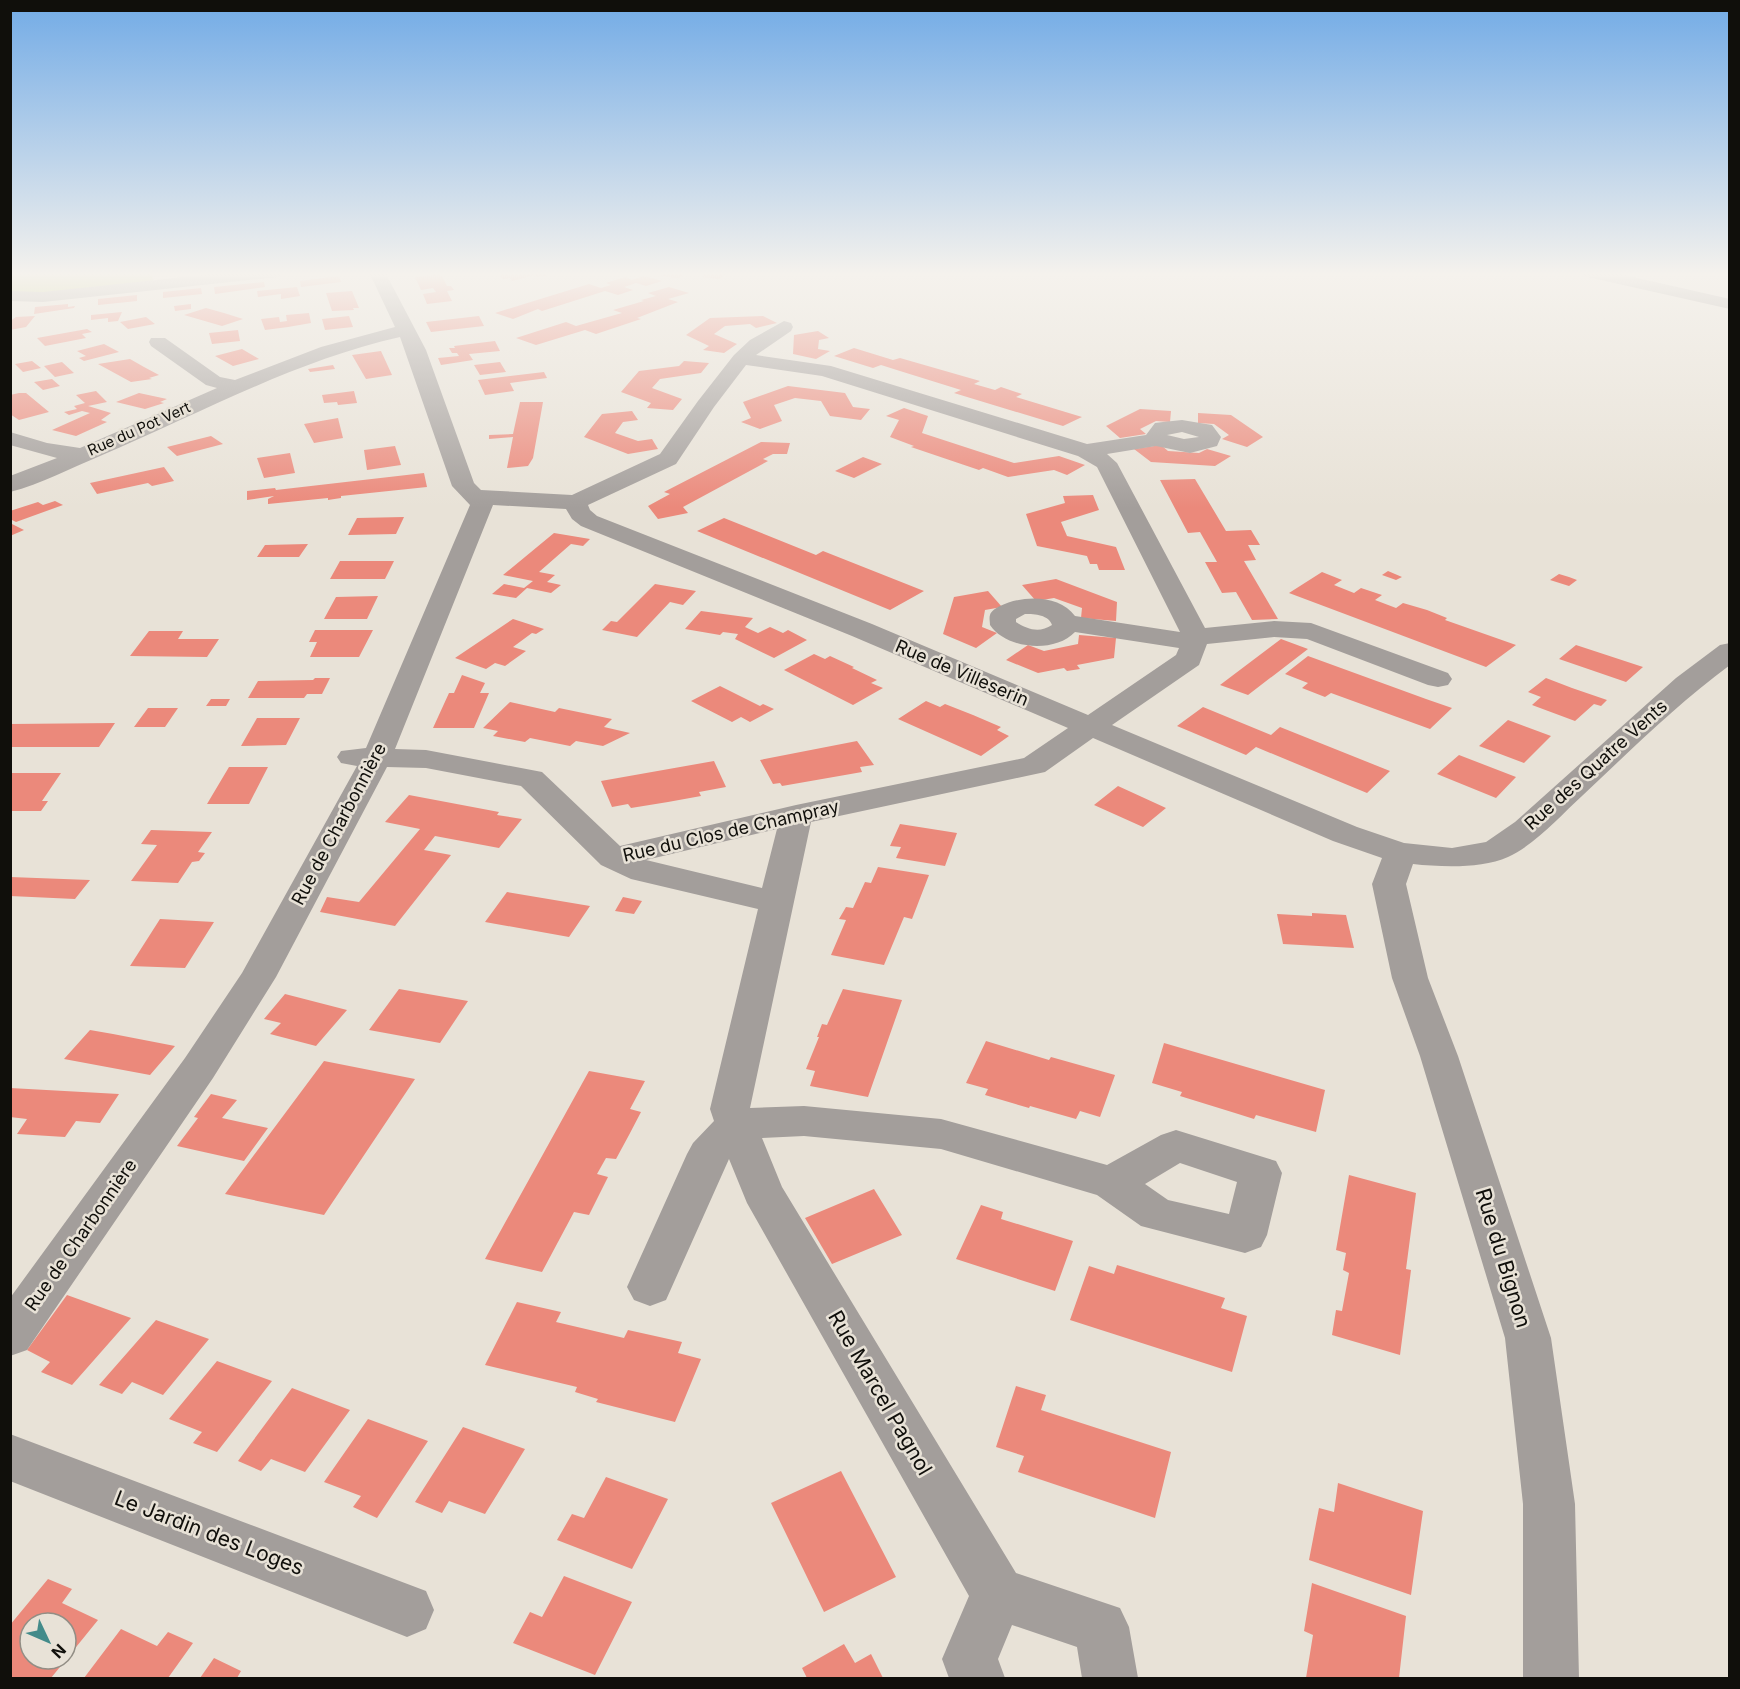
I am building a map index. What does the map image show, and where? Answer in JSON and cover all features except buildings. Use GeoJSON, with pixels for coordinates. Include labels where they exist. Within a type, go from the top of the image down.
{"type":"FeatureCollection","features":[{"type":"Feature","properties":{"kind":"street"},"geometry":{"type":"LineString","coordinates":[[170,351],[213,381],[234,386]]}},
{"type":"Feature","properties":{"kind":"street","name":"Rue du Pot Vert"},"geometry":{"type":"LineString","coordinates":[[10,485],[112,443],[234,386],[328,351]]}},
{"type":"Feature","properties":{"kind":"street"},"geometry":{"type":"LineString","coordinates":[[416,351],[463,486],[476,497],[575,502],[668,459],[705,405],[750,351]]}},
{"type":"Feature","properties":{"kind":"street"},"geometry":{"type":"LineString","coordinates":[[741,359],[824,370],[1086,451],[1106,463],[1195,639]]}},
{"type":"Feature","properties":{"kind":"street"},"geometry":{"type":"LineString","coordinates":[[10,438],[43,449],[80,455]]}},
{"type":"Feature","properties":{"kind":"street"},"geometry":{"type":"LineString","coordinates":[[1086,451],[1158,439]]}},
{"type":"Feature","properties":{"kind":"street","name":"Rue de Charbonnière"},"geometry":{"type":"LineString","coordinates":[[10,1336],[199,1068],[258,977],[365,757],[482,504],[476,497]]}},
{"type":"Feature","properties":{"kind":"street","name":"Rue de Villeserin"},"geometry":{"type":"LineString","coordinates":[[575,502],[580,514],[589,521],[852,626],[1345,834],[1400,853],[1452,858]]}},
{"type":"Feature","properties":{"kind":"street"},"geometry":{"type":"LineString","coordinates":[[1066,623],[1195,639],[1274,629],[1311,631],[1438,679]]}},
{"type":"Feature","properties":{"kind":"street","name":"Rue du Clos de Champray"},"geometry":{"type":"LineString","coordinates":[[365,757],[426,759],[531,780],[613,858],[796,814],[1034,765],[1189,659],[1195,639]]}},
{"type":"Feature","properties":{"kind":"street","name":"Rue des Quatre Vents"},"geometry":{"type":"LineString","coordinates":[[1452,858],[1496,850],[1527,829],[1686,684],[1730,651]]}},
{"type":"Feature","properties":{"kind":"street","name":"Rue Marcel Pagnol"},"geometry":{"type":"LineString","coordinates":[[796,814],[730,1109],[762,1191],[998,1594]]}},
{"type":"Feature","properties":{"kind":"street","name":"Rue du Bignon"},"geometry":{"type":"LineString","coordinates":[[1400,853],[1389,884],[1410,978],[1439,1056],[1528,1338],[1550,1504],[1551,1678]]}},
{"type":"Feature","properties":{"kind":"street"},"geometry":{"type":"LineString","coordinates":[[613,858],[643,872],[776,902]]}},
{"type":"Feature","properties":{"kind":"street"},"geometry":{"type":"LineString","coordinates":[[650,1287],[708,1154],[736,1124],[804,1121],[941,1134],[1111,1183]]}},
{"type":"Feature","properties":{"kind":"street","name":"Le Jardin des Loges"},"geometry":{"type":"LineString","coordinates":[[10,1457],[407,1610]]}},
{"type":"Feature","properties":{"kind":"street"},"geometry":{"type":"LineString","coordinates":[[977,1678],[970,1659],[998,1594],[1101,1627],[1110,1678]]}}]}
